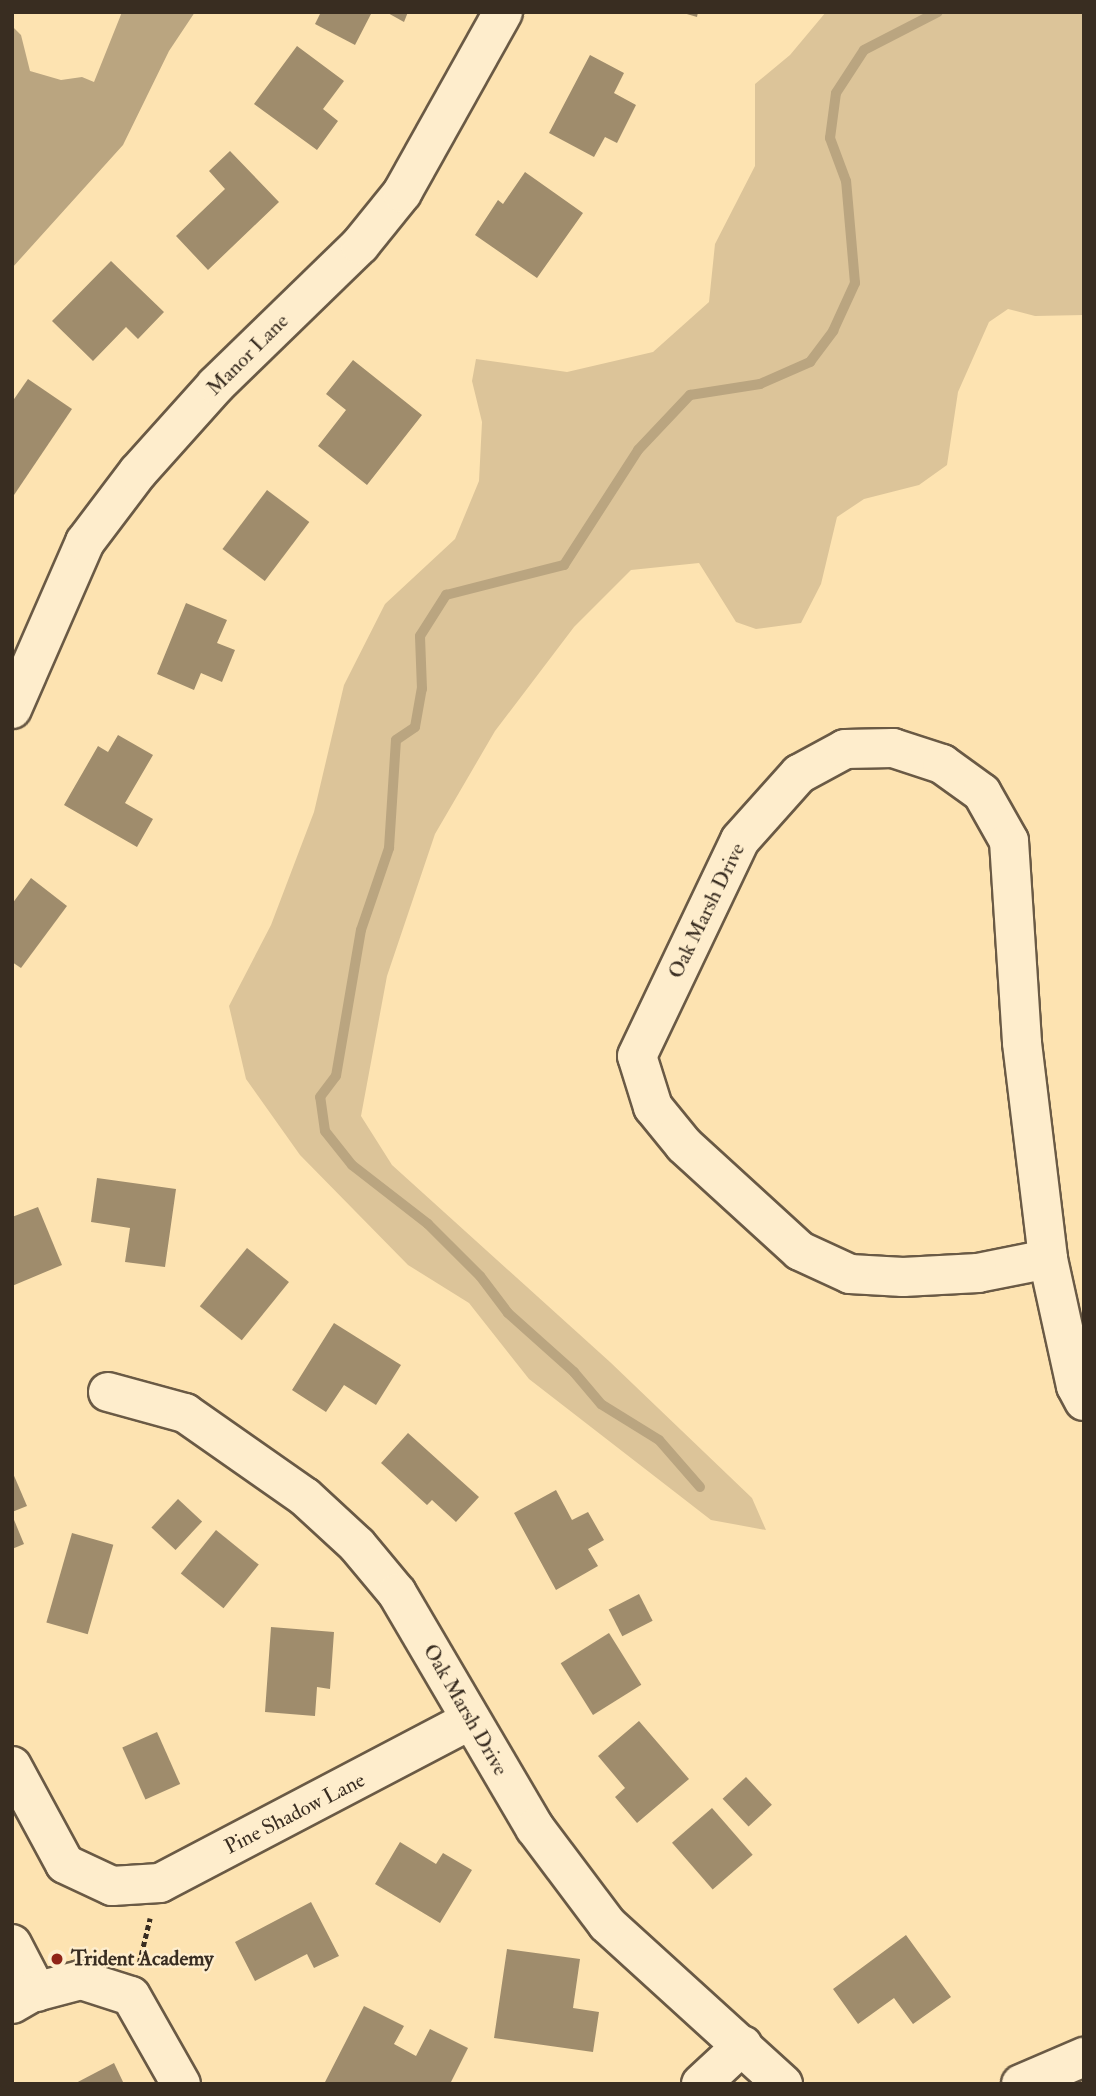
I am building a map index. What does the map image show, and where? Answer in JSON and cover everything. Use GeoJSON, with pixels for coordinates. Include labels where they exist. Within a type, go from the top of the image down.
{"type":"FeatureCollection","features":[{"type":"Feature","properties":{"kind":"street","name":"Manor Lane"},"geometry":{"type":"LineString","coordinates":[[12,709],[85,542],[138,472],[216,385],[360,244],[402,193],[503,12]]}},
{"type":"Feature","properties":{"kind":"street","name":"Oak Marsh Drive"},"geometry":{"type":"LineString","coordinates":[[1048,1259],[978,1273],[903,1277],[850,1274],[800,1251],[684,1145],[653,1107],[637,1056],[740,841],[799,774],[845,749],[893,748],[942,764],[982,793],[1009,841],[1022,1043],[1048,1259],[1076,1386],[1084,1401]]}},
{"type":"Feature","properties":{"kind":"street","name":"Oak Marsh Drive"},"geometry":{"type":"LineString","coordinates":[[108,1392],[185,1413],[322,1513],[357,1545],[397,1593],[535,1828],[607,1924],[783,2084]]}},
{"type":"Feature","properties":{"kind":"street","name":"Pine Shadow Lane"},"geometry":{"type":"LineString","coordinates":[[23,1818],[65,1864],[112,1886],[160,1883],[471,1720]]}},
{"type":"Feature","properties":{"kind":"street"},"geometry":{"type":"LineString","coordinates":[[12,1766],[23,1818]]}},
{"type":"Feature","properties":{"kind":"street"},"geometry":{"type":"LineString","coordinates":[[12,1944],[25,1998],[81,1980],[131,1996],[181,2084]]}},
{"type":"Feature","properties":{"kind":"street"},"geometry":{"type":"LineString","coordinates":[[701,2084],[743,2045]]}},
{"type":"Feature","properties":{"kind":"street"},"geometry":{"type":"LineString","coordinates":[[1021,2084],[1084,2057]]}},
{"type":"Feature","properties":{"kind":"path"},"geometry":{"type":"LineString","coordinates":[[131,1996],[160,1883]]}},
{"type":"Feature","properties":{"kind":"shaded area"},"geometry":{"type":"Polygon","coordinates":[[[122,12],[195,12],[169,51],[123,145],[12,268],[12,26],[21,35],[30,71],[61,80],[82,77],[94,82],[122,12]]]}},
{"type":"Feature","properties":{"kind":"shaded area"},"geometry":{"type":"Polygon","coordinates":[[[826,12],[1084,12],[1084,315],[1035,316],[1008,309],[989,322],[958,392],[947,465],[919,485],[864,499],[837,517],[821,584],[801,623],[756,629],[736,622],[699,563],[631,570],[574,627],[495,731],[435,834],[387,976],[361,1116],[392,1165],[610,1362],[752,1498],[766,1530],[711,1520],[529,1379],[469,1303],[408,1265],[300,1155],[246,1079],[229,1006],[271,925],[314,812],[344,685],[385,604],[455,539],[479,481],[482,422],[472,381],[476,359],[567,372],[653,352],[709,302],[715,244],[755,166],[755,84],[790,55],[826,12]]]}},
{"type":"Feature","properties":{"kind":"building"},"geometry":{"type":"Polygon","coordinates":[[[321,12],[372,12],[355,45],[315,24],[321,12]]]}},
{"type":"Feature","properties":{"kind":"building"},"geometry":{"type":"Polygon","coordinates":[[[386,12],[408,12],[404,22],[386,12]]]}},
{"type":"Feature","properties":{"kind":"building"},"geometry":{"type":"Polygon","coordinates":[[[680,12],[698,12],[697,17],[680,12]]]}},
{"type":"Feature","properties":{"kind":"building"},"geometry":{"type":"Polygon","coordinates":[[[297,46],[344,81],[323,109],[338,121],[317,150],[254,104],[297,46]]]}},
{"type":"Feature","properties":{"kind":"building"},"geometry":{"type":"Polygon","coordinates":[[[590,55],[624,73],[614,93],[636,105],[617,143],[605,137],[594,157],[549,133],[590,55]]]}},
{"type":"Feature","properties":{"kind":"building"},"geometry":{"type":"Polygon","coordinates":[[[230,151],[279,202],[208,270],[176,236],[225,189],[209,171],[230,151]]]}},
{"type":"Feature","properties":{"kind":"building"},"geometry":{"type":"Polygon","coordinates":[[[525,172],[583,213],[537,278],[475,235],[498,200],[503,204],[525,172]]]}},
{"type":"Feature","properties":{"kind":"building"},"geometry":{"type":"Polygon","coordinates":[[[111,261],[164,312],[138,339],[126,327],[93,361],[52,321],[111,261]]]}},
{"type":"Feature","properties":{"kind":"building"},"geometry":{"type":"Polygon","coordinates":[[[353,360],[422,415],[367,485],[318,446],[346,410],[326,394],[353,360]]]}},
{"type":"Feature","properties":{"kind":"building"},"geometry":{"type":"Polygon","coordinates":[[[28,379],[72,409],[12,498],[12,402],[28,379]]]}},
{"type":"Feature","properties":{"kind":"building"},"geometry":{"type":"Polygon","coordinates":[[[267,490],[309,522],[265,581],[222,549],[267,490]]]}},
{"type":"Feature","properties":{"kind":"building"},"geometry":{"type":"Polygon","coordinates":[[[186,603],[227,620],[217,643],[235,650],[222,682],[201,673],[194,690],[157,674],[186,603]]]}},
{"type":"Feature","properties":{"kind":"building"},"geometry":{"type":"Polygon","coordinates":[[[118,735],[153,755],[125,803],[153,819],[137,847],[64,805],[98,746],[108,752],[118,735]]]}},
{"type":"Feature","properties":{"kind":"building"},"geometry":{"type":"Polygon","coordinates":[[[31,878],[67,906],[21,968],[12,962],[12,904],[31,878]]]}},
{"type":"Feature","properties":{"kind":"building"},"geometry":{"type":"Polygon","coordinates":[[[97,1178],[176,1189],[165,1267],[125,1262],[130,1228],[91,1222],[97,1178]]]}},
{"type":"Feature","properties":{"kind":"building"},"geometry":{"type":"Polygon","coordinates":[[[38,1207],[62,1265],[12,1286],[12,1217],[38,1207]]]}},
{"type":"Feature","properties":{"kind":"building"},"geometry":{"type":"Polygon","coordinates":[[[247,1248],[289,1282],[242,1340],[200,1306],[247,1248]]]}},
{"type":"Feature","properties":{"kind":"building"},"geometry":{"type":"Polygon","coordinates":[[[334,1323],[401,1365],[376,1405],[344,1385],[326,1412],[292,1390],[334,1323]]]}},
{"type":"Feature","properties":{"kind":"building"},"geometry":{"type":"Polygon","coordinates":[[[408,1433],[479,1497],[456,1522],[432,1500],[427,1505],[381,1463],[408,1433]]]}},
{"type":"Feature","properties":{"kind":"building"},"geometry":{"type":"Polygon","coordinates":[[[12,1471],[27,1506],[12,1512],[12,1471]]]}},
{"type":"Feature","properties":{"kind":"building"},"geometry":{"type":"Polygon","coordinates":[[[556,1490],[572,1520],[588,1512],[604,1540],[588,1549],[598,1566],[556,1590],[514,1513],[556,1490]]]}},
{"type":"Feature","properties":{"kind":"building"},"geometry":{"type":"Polygon","coordinates":[[[178,1499],[202,1522],[176,1550],[151,1528],[178,1499]]]}},
{"type":"Feature","properties":{"kind":"building"},"geometry":{"type":"Polygon","coordinates":[[[12,1515],[24,1544],[12,1549],[12,1515]]]}},
{"type":"Feature","properties":{"kind":"building"},"geometry":{"type":"Polygon","coordinates":[[[216,1530],[259,1565],[224,1608],[181,1574],[216,1530]]]}},
{"type":"Feature","properties":{"kind":"building"},"geometry":{"type":"Polygon","coordinates":[[[72,1533],[113,1545],[88,1634],[46,1622],[72,1533]]]}},
{"type":"Feature","properties":{"kind":"building"},"geometry":{"type":"Polygon","coordinates":[[[639,1594],[653,1621],[622,1636],[609,1609],[639,1594]]]}},
{"type":"Feature","properties":{"kind":"building"},"geometry":{"type":"Polygon","coordinates":[[[271,1627],[334,1632],[330,1689],[317,1687],[315,1716],[265,1712],[271,1627]]]}},
{"type":"Feature","properties":{"kind":"building"},"geometry":{"type":"Polygon","coordinates":[[[609,1633],[641,1685],[593,1715],[561,1663],[609,1633]]]}},
{"type":"Feature","properties":{"kind":"building"},"geometry":{"type":"Polygon","coordinates":[[[639,1721],[689,1779],[637,1823],[615,1797],[625,1788],[598,1756],[639,1721]]]}},
{"type":"Feature","properties":{"kind":"building"},"geometry":{"type":"Polygon","coordinates":[[[157,1732],[180,1784],[145,1800],[122,1747],[157,1732]]]}},
{"type":"Feature","properties":{"kind":"building"},"geometry":{"type":"Polygon","coordinates":[[[746,1777],[772,1805],[749,1827],[723,1799],[746,1777]]]}},
{"type":"Feature","properties":{"kind":"building"},"geometry":{"type":"Polygon","coordinates":[[[712,1808],[753,1855],[713,1890],[672,1843],[712,1808]]]}},
{"type":"Feature","properties":{"kind":"building"},"geometry":{"type":"Polygon","coordinates":[[[400,1842],[436,1864],[443,1853],[472,1870],[440,1923],[375,1884],[400,1842]]]}},
{"type":"Feature","properties":{"kind":"building"},"geometry":{"type":"Polygon","coordinates":[[[311,1902],[339,1956],[314,1968],[307,1954],[255,1981],[235,1942],[311,1902]]]}},
{"type":"Feature","properties":{"kind":"building"},"geometry":{"type":"Polygon","coordinates":[[[906,1935],[951,1997],[913,2024],[894,1998],[858,2024],[833,1989],[906,1935]]]}},
{"type":"Feature","properties":{"kind":"building"},"geometry":{"type":"Polygon","coordinates":[[[507,1949],[580,1959],[573,2008],[599,2012],[593,2052],[494,2038],[507,1949]]]}},
{"type":"Feature","properties":{"kind":"building"},"geometry":{"type":"Polygon","coordinates":[[[364,2006],[404,2026],[394,2044],[416,2056],[430,2029],[468,2048],[450,2084],[324,2084],[364,2006]]]}},
{"type":"Feature","properties":{"kind":"building"},"geometry":{"type":"Polygon","coordinates":[[[114,2063],[124,2084],[74,2084],[114,2063]]]}},
{"type":"Feature","properties":{"kind":"waterway"},"geometry":{"type":"LineString","coordinates":[[700,1487],[659,1440],[601,1404],[574,1372],[508,1313],[480,1276],[428,1224],[352,1165],[325,1131],[320,1097],[336,1076],[361,930],[389,848],[396,740],[415,727],[422,689],[420,636],[446,595],[564,565],[638,450],[690,395],[760,384],[810,362],[833,331],[855,283],[846,181],[830,138],[836,93],[864,50],[938,12]]}},
{"type":"Feature","properties":{"kind":"place","name":"Trident Academy"},"geometry":{"type":"Point","coordinates":[57,1959]}}]}
